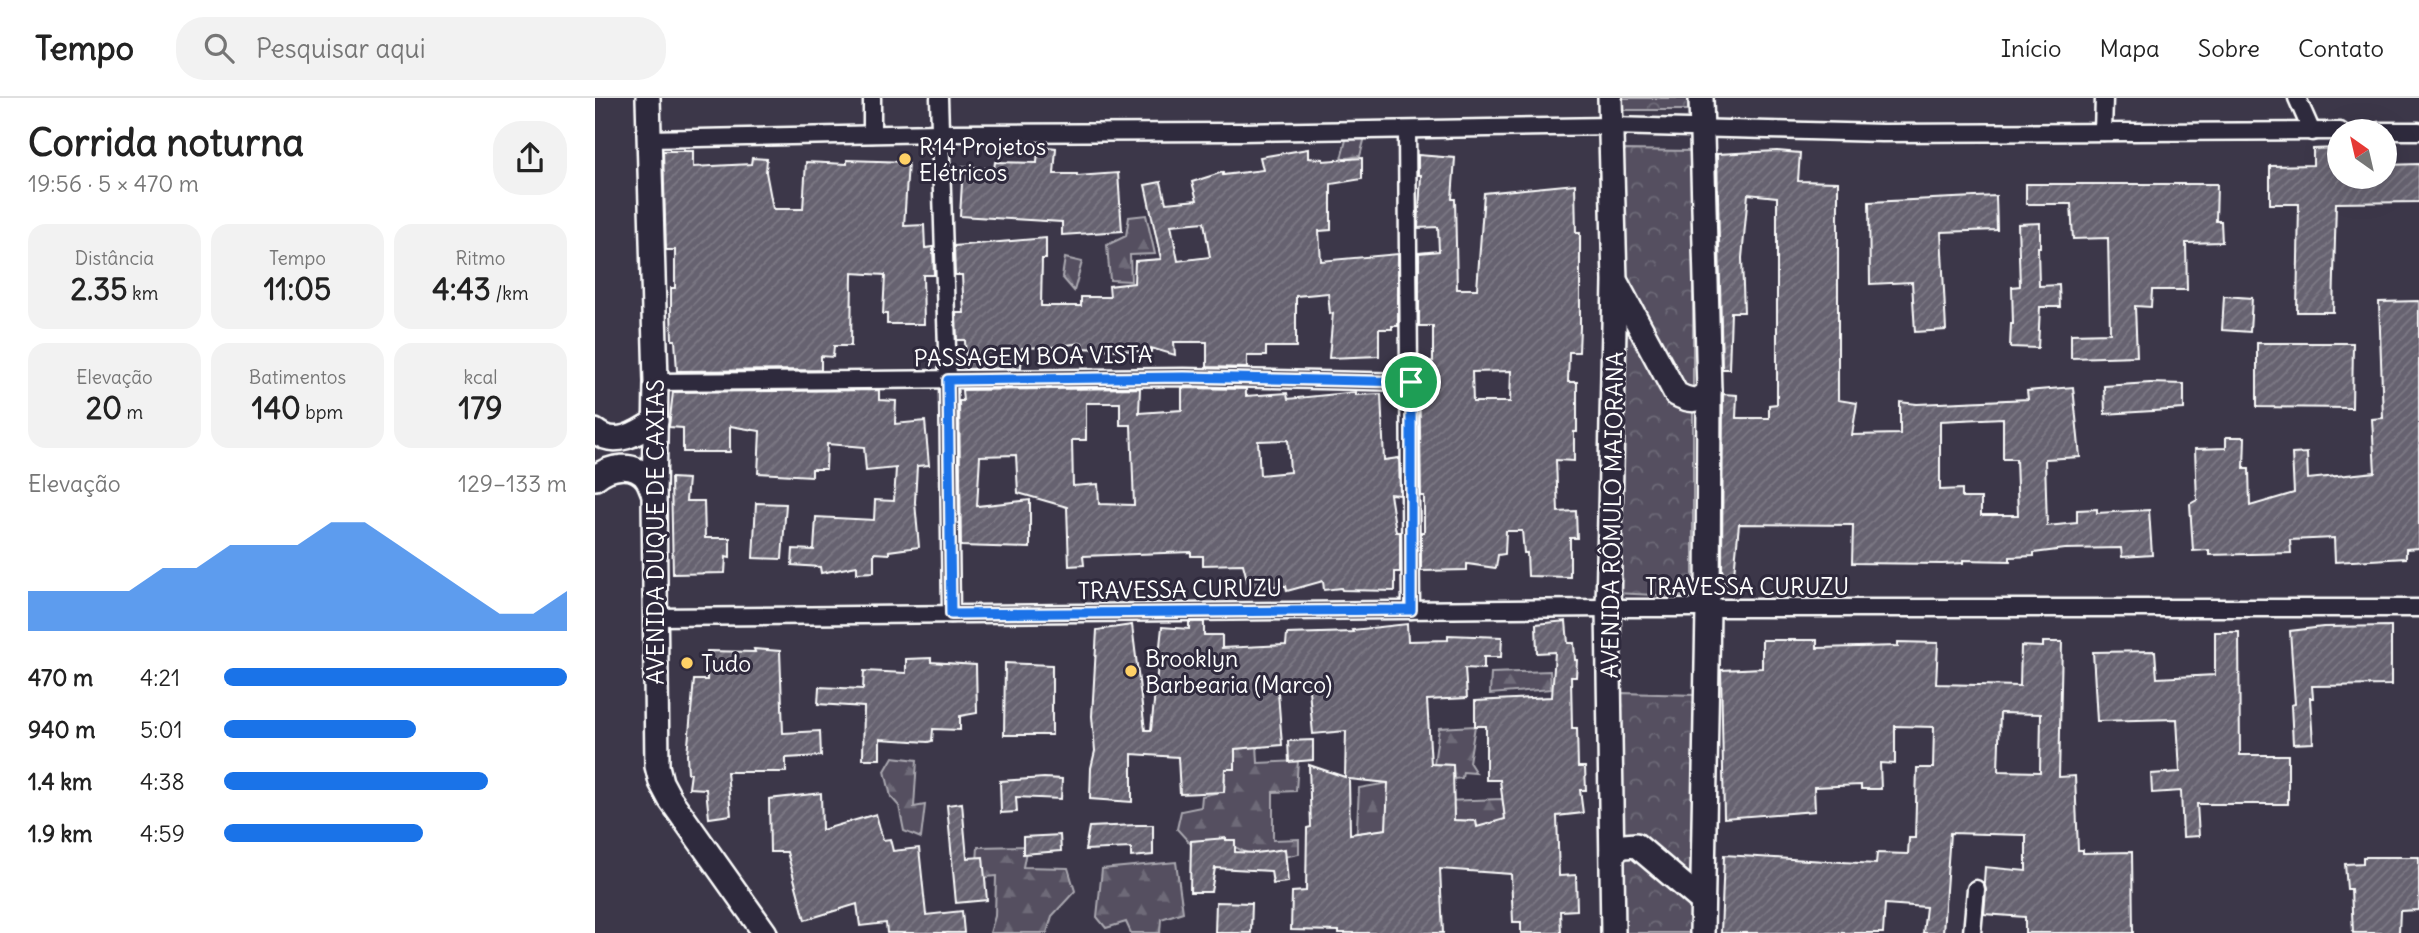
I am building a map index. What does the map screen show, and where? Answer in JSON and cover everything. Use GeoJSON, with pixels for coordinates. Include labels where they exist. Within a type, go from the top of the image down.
{"type":"FeatureCollection","features":[{"type":"Feature","properties":{"kind":"street","name":"AVENIDA DUQUE DE CAXIAS"},"geometry":{"type":"LineString","coordinates":[[648,98],[656,382],[655,752],[661,782],[670,799],[765,933]]}},
{"type":"Feature","properties":{"kind":"street"},"geometry":{"type":"LineString","coordinates":[[872,98],[872,134]]}},
{"type":"Feature","properties":{"kind":"street"},"geometry":{"type":"LineString","coordinates":[[939,98],[948,380],[951,614]]}},
{"type":"Feature","properties":{"kind":"street","name":"AVENIDA RÔMULO MAIORANA"},"geometry":{"type":"LineString","coordinates":[[1610,98],[1615,281],[1608,608],[1613,933]]}},
{"type":"Feature","properties":{"kind":"street"},"geometry":{"type":"LineString","coordinates":[[1701,98],[1709,391],[1702,933]]}},
{"type":"Feature","properties":{"kind":"street"},"geometry":{"type":"LineString","coordinates":[[2103,132],[2104,98]]}},
{"type":"Feature","properties":{"kind":"street"},"geometry":{"type":"LineString","coordinates":[[2297,98],[2312,132]]}},
{"type":"Feature","properties":{"kind":"street"},"geometry":{"type":"LineString","coordinates":[[648,139],[939,133],[1407,131],[1611,126],[1882,133],[2327,131]]}},
{"type":"Feature","properties":{"kind":"street"},"geometry":{"type":"LineString","coordinates":[[1407,131],[1411,610]]}},
{"type":"Feature","properties":{"kind":"street"},"geometry":{"type":"LineString","coordinates":[[2397,131],[2419,131]]}},
{"type":"Feature","properties":{"kind":"street"},"geometry":{"type":"LineString","coordinates":[[1615,281],[1676,394],[1689,401],[1703,398],[1709,391]]}},
{"type":"Feature","properties":{"kind":"street","name":"PASSAGEM BOA VISTA"},"geometry":{"type":"LineString","coordinates":[[656,382],[1184,377],[1411,382]]}},
{"type":"Feature","properties":{"kind":"street"},"geometry":{"type":"LineString","coordinates":[[595,430],[600,435],[617,439],[635,435],[656,421]]}},
{"type":"Feature","properties":{"kind":"street"},"geometry":{"type":"LineString","coordinates":[[595,478],[619,467],[637,469],[647,479],[654,495]]}},
{"type":"Feature","properties":{"kind":"street","name":"TRAVESSA CURUZU"},"geometry":{"type":"LineString","coordinates":[[655,617],[1608,608],[2419,608]]}},
{"type":"Feature","properties":{"kind":"street"},"geometry":{"type":"LineString","coordinates":[[1612,852],[1624,846],[1636,845],[1702,901]]}},
{"type":"Feature","properties":{"kind":"street"},"geometry":{"type":"LineString","coordinates":[[1972,933],[1976,889]]}},
{"type":"Feature","properties":{"kind":"green space"},"geometry":{"type":"Polygon","coordinates":[[[1617,98],[1688,98],[1688,110],[1617,110],[1617,98]]]}},
{"type":"Feature","properties":{"kind":"green space"},"geometry":{"type":"Polygon","coordinates":[[[1347,136],[1365,137],[1360,156],[1341,159],[1347,136]]]}},
{"type":"Feature","properties":{"kind":"green space"},"geometry":{"type":"Polygon","coordinates":[[[1621,150],[1693,151],[1693,597],[1615,593],[1621,150]]]}},
{"type":"Feature","properties":{"kind":"green space"},"geometry":{"type":"Polygon","coordinates":[[[1146,215],[1155,254],[1130,255],[1131,281],[1110,280],[1107,245],[1126,236],[1129,217],[1146,215]]]}},
{"type":"Feature","properties":{"kind":"green space"},"geometry":{"type":"Polygon","coordinates":[[[1065,258],[1082,262],[1074,291],[1062,277],[1065,258]]]}},
{"type":"Feature","properties":{"kind":"green space"},"geometry":{"type":"Polygon","coordinates":[[[1550,671],[1551,689],[1490,694],[1491,673],[1550,671]]]}},
{"type":"Feature","properties":{"kind":"green space"},"geometry":{"type":"Polygon","coordinates":[[[1621,693],[1695,695],[1691,933],[1621,933],[1621,693]]]}},
{"type":"Feature","properties":{"kind":"green space"},"geometry":{"type":"Polygon","coordinates":[[[1256,725],[1258,763],[1298,761],[1296,791],[1273,792],[1273,840],[1299,839],[1299,854],[1263,861],[1223,841],[1198,852],[1177,829],[1181,811],[1201,807],[1202,796],[1224,791],[1225,778],[1209,777],[1256,725]]]}},
{"type":"Feature","properties":{"kind":"green space"},"geometry":{"type":"Polygon","coordinates":[[[1475,726],[1469,762],[1476,773],[1463,772],[1462,778],[1454,779],[1453,765],[1434,764],[1439,728],[1475,726]]]}},
{"type":"Feature","properties":{"kind":"green space"},"geometry":{"type":"Polygon","coordinates":[[[893,757],[917,760],[914,807],[925,805],[921,838],[904,831],[899,806],[891,797],[885,771],[893,757]]]}},
{"type":"Feature","properties":{"kind":"green space"},"geometry":{"type":"Polygon","coordinates":[[[1388,783],[1392,847],[1356,846],[1359,788],[1388,783]]]}},
{"type":"Feature","properties":{"kind":"green space"},"geometry":{"type":"Polygon","coordinates":[[[1503,799],[1512,815],[1496,835],[1478,834],[1476,821],[1445,820],[1443,801],[1503,799]]]}},
{"type":"Feature","properties":{"kind":"green space"},"geometry":{"type":"Polygon","coordinates":[[[1027,846],[1023,867],[1068,868],[1075,891],[1052,916],[1047,933],[990,933],[995,916],[996,876],[976,878],[978,847],[1027,846]]]}},
{"type":"Feature","properties":{"kind":"green space"},"geometry":{"type":"Polygon","coordinates":[[[1176,862],[1183,912],[1161,919],[1160,933],[1131,933],[1126,922],[1106,928],[1097,917],[1102,869],[1176,862]]]}},
{"type":"Feature","properties":{"kind":"building"},"geometry":{"type":"Polygon","coordinates":[[[1038,146],[1056,148],[1054,174],[1077,176],[1118,173],[1122,231],[1062,235],[1062,222],[960,216],[963,166],[994,169],[995,162],[1037,163],[1038,146]]]}},
{"type":"Feature","properties":{"kind":"building"},"geometry":{"type":"Polygon","coordinates":[[[2327,148],[2327,189],[2397,189],[2397,165],[2419,164],[2419,202],[2336,203],[2333,312],[2297,312],[2299,204],[2270,204],[2270,166],[2313,165],[2313,149],[2327,148]]]}},
{"type":"Feature","properties":{"kind":"building"},"geometry":{"type":"Polygon","coordinates":[[[1308,149],[1308,158],[1323,161],[1362,158],[1362,179],[1331,184],[1331,230],[1319,231],[1321,261],[1398,254],[1398,326],[1379,329],[1379,356],[1329,358],[1333,313],[1330,314],[1328,293],[1296,296],[1296,347],[1266,347],[1266,356],[1247,356],[1247,368],[1207,367],[1207,342],[1174,342],[1175,355],[1151,348],[1151,352],[1082,348],[1082,343],[1022,348],[1021,368],[966,369],[965,340],[957,340],[956,313],[964,313],[962,275],[955,275],[954,246],[1046,238],[1046,259],[1042,259],[1041,306],[1081,306],[1081,297],[1110,297],[1109,286],[1134,283],[1135,261],[1161,259],[1145,185],[1161,182],[1166,203],[1197,200],[1192,182],[1223,172],[1223,175],[1263,170],[1260,157],[1308,149]],[[1204,222],[1171,225],[1178,261],[1210,257],[1204,222]]]}},
{"type":"Feature","properties":{"kind":"building"},"geometry":{"type":"Polygon","coordinates":[[[663,151],[693,151],[693,167],[751,164],[752,158],[767,159],[766,172],[773,209],[803,209],[806,162],[908,162],[904,226],[924,225],[925,248],[933,247],[934,275],[923,275],[924,324],[887,324],[887,314],[883,314],[885,275],[852,273],[851,346],[834,346],[833,357],[821,356],[821,370],[677,371],[671,309],[671,288],[675,288],[675,250],[666,250],[663,151]]]}},
{"type":"Feature","properties":{"kind":"building"},"geometry":{"type":"Polygon","coordinates":[[[1777,151],[1800,153],[1798,181],[1838,182],[1838,400],[1857,403],[1852,435],[1900,434],[1900,402],[1917,404],[2028,399],[2027,391],[2073,387],[2080,457],[2045,459],[2047,526],[2077,523],[2077,510],[2097,509],[2097,513],[2149,510],[2152,555],[2122,557],[2121,548],[2065,549],[2034,553],[2034,556],[2010,557],[2010,561],[1963,560],[1963,563],[1942,564],[1852,563],[1853,525],[1739,524],[1733,584],[1725,584],[1722,569],[1723,394],[1737,395],[1736,418],[1769,418],[1769,405],[1777,404],[1777,197],[1748,194],[1742,258],[1744,312],[1731,312],[1729,369],[1722,369],[1717,154],[1777,151]],[[2003,418],[1940,421],[1940,490],[1962,489],[1962,498],[1981,498],[1981,515],[2018,515],[2016,459],[2003,459],[2003,418]]]}},
{"type":"Feature","properties":{"kind":"building"},"geometry":{"type":"Polygon","coordinates":[[[1418,155],[1455,158],[1452,199],[1455,199],[1457,289],[1477,289],[1484,193],[1575,184],[1576,233],[1580,233],[1580,327],[1579,352],[1569,352],[1568,382],[1577,382],[1577,432],[1574,432],[1574,461],[1556,460],[1558,512],[1576,511],[1577,538],[1570,538],[1570,577],[1528,576],[1522,531],[1506,531],[1505,554],[1498,555],[1496,568],[1467,564],[1467,570],[1421,571],[1424,496],[1421,496],[1419,366],[1433,361],[1433,326],[1419,326],[1419,253],[1439,251],[1438,227],[1418,228],[1421,175],[1418,175],[1418,155]],[[1511,371],[1472,372],[1473,402],[1510,402],[1511,371]]]}},
{"type":"Feature","properties":{"kind":"building"},"geometry":{"type":"Polygon","coordinates":[[[2026,184],[2217,184],[2216,221],[2221,221],[2222,242],[2186,243],[2187,290],[2152,290],[2151,307],[2135,306],[2137,356],[2071,358],[2071,334],[2110,333],[2108,238],[2073,239],[2071,204],[2026,204],[2026,184]]]}},
{"type":"Feature","properties":{"kind":"building"},"geometry":{"type":"Polygon","coordinates":[[[1996,196],[1997,230],[1941,232],[1946,330],[1915,332],[1912,282],[1870,284],[1869,202],[1996,196]]]}},
{"type":"Feature","properties":{"kind":"building"},"geometry":{"type":"Polygon","coordinates":[[[2040,223],[2039,286],[2059,285],[2060,307],[2040,307],[2038,348],[2010,347],[2013,324],[2012,287],[2020,286],[2018,224],[2040,223]]]}},
{"type":"Feature","properties":{"kind":"building"},"geometry":{"type":"Polygon","coordinates":[[[2224,296],[2252,298],[2250,332],[2222,330],[2224,296]]]}},
{"type":"Feature","properties":{"kind":"building"},"geometry":{"type":"Polygon","coordinates":[[[2419,301],[2419,548],[2406,549],[2406,558],[2335,562],[2334,538],[2290,540],[2291,553],[2209,555],[2209,550],[2193,551],[2190,504],[2197,500],[2195,449],[2226,448],[2226,437],[2245,437],[2244,469],[2249,469],[2250,506],[2294,493],[2292,454],[2307,453],[2308,479],[2375,472],[2372,419],[2383,418],[2379,302],[2419,301]]]}},
{"type":"Feature","properties":{"kind":"building"},"geometry":{"type":"Polygon","coordinates":[[[2257,343],[2353,343],[2352,408],[2257,407],[2257,343]]]}},
{"type":"Feature","properties":{"kind":"building"},"geometry":{"type":"Polygon","coordinates":[[[2184,384],[2184,409],[2105,414],[2104,386],[2184,384]]]}},
{"type":"Feature","properties":{"kind":"building"},"geometry":{"type":"Polygon","coordinates":[[[1140,388],[1139,413],[1182,410],[1182,388],[1246,389],[1246,396],[1287,393],[1288,399],[1356,392],[1356,395],[1381,394],[1384,460],[1399,458],[1400,495],[1390,494],[1396,532],[1400,532],[1400,572],[1395,572],[1395,591],[1341,588],[1324,590],[1323,581],[1287,591],[1286,586],[1268,586],[1250,591],[1243,564],[1203,565],[1203,556],[1191,556],[1191,552],[1083,556],[1084,565],[1069,566],[1067,507],[1018,493],[1016,455],[980,456],[977,506],[1030,500],[1030,548],[961,546],[959,401],[963,401],[962,390],[1140,388]],[[1086,403],[1086,440],[1072,440],[1073,486],[1098,484],[1099,504],[1134,505],[1131,425],[1120,425],[1120,403],[1086,403]],[[1288,440],[1258,441],[1260,475],[1290,472],[1288,440]]]}},
{"type":"Feature","properties":{"kind":"building"},"geometry":{"type":"Polygon","coordinates":[[[879,390],[879,400],[896,401],[895,424],[925,421],[929,465],[917,466],[915,502],[919,547],[889,551],[889,554],[874,553],[874,572],[857,573],[857,566],[821,573],[820,567],[792,565],[793,549],[814,550],[816,517],[874,520],[875,500],[894,501],[896,468],[866,471],[864,447],[827,444],[826,469],[812,469],[812,476],[758,473],[760,431],[730,426],[730,452],[683,452],[683,428],[669,427],[673,392],[879,390]]]}},
{"type":"Feature","properties":{"kind":"building"},"geometry":{"type":"Polygon","coordinates":[[[671,478],[688,479],[686,501],[704,501],[705,538],[730,538],[730,558],[726,557],[725,573],[673,574],[671,478]]]}},
{"type":"Feature","properties":{"kind":"building"},"geometry":{"type":"Polygon","coordinates":[[[756,503],[786,504],[782,559],[753,558],[756,503]]]}},
{"type":"Feature","properties":{"kind":"building"},"geometry":{"type":"Polygon","coordinates":[[[1566,621],[1568,643],[1574,643],[1577,660],[1576,677],[1571,677],[1572,728],[1577,728],[1578,767],[1585,767],[1586,790],[1580,790],[1583,813],[1557,816],[1559,876],[1576,875],[1577,910],[1560,911],[1561,933],[1521,933],[1521,922],[1513,922],[1511,874],[1440,869],[1443,933],[1291,930],[1292,892],[1306,891],[1307,828],[1311,827],[1309,765],[1345,777],[1346,731],[1313,734],[1308,679],[1277,679],[1282,745],[1235,749],[1235,769],[1225,769],[1224,792],[1180,794],[1178,757],[1132,754],[1132,802],[1090,799],[1091,768],[1095,751],[1092,716],[1097,630],[1132,625],[1145,730],[1151,730],[1162,627],[1189,629],[1189,622],[1204,622],[1204,635],[1222,635],[1222,648],[1286,645],[1287,634],[1353,632],[1352,630],[1407,624],[1408,641],[1448,640],[1448,635],[1502,637],[1501,657],[1484,657],[1484,669],[1465,668],[1467,698],[1427,700],[1431,764],[1453,765],[1454,820],[1476,821],[1477,827],[1505,819],[1500,780],[1486,780],[1486,726],[1475,726],[1475,701],[1552,697],[1555,652],[1537,653],[1536,624],[1566,621]],[[1349,779],[1350,834],[1386,829],[1388,783],[1349,779]]]}},
{"type":"Feature","properties":{"kind":"building"},"geometry":{"type":"Polygon","coordinates":[[[2391,626],[2391,685],[2312,686],[2313,698],[2310,698],[2313,743],[2293,744],[2291,705],[2295,704],[2290,631],[2323,627],[2391,626]]]}},
{"type":"Feature","properties":{"kind":"building"},"geometry":{"type":"Polygon","coordinates":[[[2215,632],[2239,632],[2240,755],[2288,755],[2288,804],[2197,804],[2199,836],[2183,837],[2181,791],[2152,793],[2151,774],[2180,772],[2177,719],[2097,721],[2093,652],[2155,651],[2157,678],[2215,675],[2215,632]]]}},
{"type":"Feature","properties":{"kind":"building"},"geometry":{"type":"Polygon","coordinates":[[[1762,640],[1817,640],[1817,648],[1898,646],[1898,642],[1938,643],[1936,684],[2020,686],[2021,646],[2043,647],[2043,642],[2062,642],[2059,777],[2075,776],[2078,850],[2083,850],[2083,853],[2132,852],[2133,933],[2025,933],[2025,917],[1984,914],[1985,867],[2026,871],[2026,835],[1950,833],[1943,933],[1923,933],[1926,907],[1885,904],[1883,933],[1721,933],[1724,855],[1876,864],[1877,853],[1908,854],[1909,838],[1915,838],[1917,768],[1933,768],[1934,727],[1895,726],[1895,764],[1880,763],[1881,789],[1861,789],[1861,785],[1814,787],[1815,811],[1724,818],[1721,670],[1762,668],[1762,640]],[[2000,713],[1998,771],[2040,772],[2041,714],[2000,713]]]}},
{"type":"Feature","properties":{"kind":"building"},"geometry":{"type":"Polygon","coordinates":[[[754,649],[780,651],[783,733],[820,731],[821,756],[786,758],[786,772],[727,772],[731,815],[709,818],[706,789],[689,788],[691,773],[688,773],[687,755],[694,680],[707,680],[707,651],[755,652],[754,649]]]}},
{"type":"Feature","properties":{"kind":"building"},"geometry":{"type":"Polygon","coordinates":[[[931,658],[931,662],[976,665],[977,713],[960,716],[960,730],[933,729],[932,741],[928,742],[880,739],[880,759],[863,759],[864,707],[818,704],[819,687],[863,689],[864,671],[906,673],[906,659],[931,658]]]}},
{"type":"Feature","properties":{"kind":"building"},"geometry":{"type":"Polygon","coordinates":[[[1005,663],[1052,665],[1052,735],[1004,735],[1005,663]]]}},
{"type":"Feature","properties":{"kind":"building"},"geometry":{"type":"Polygon","coordinates":[[[1313,740],[1313,760],[1289,762],[1288,741],[1313,740]]]}},
{"type":"Feature","properties":{"kind":"building"},"geometry":{"type":"Polygon","coordinates":[[[1062,779],[1061,799],[1016,797],[1017,812],[1001,813],[1000,781],[1062,779]]]}},
{"type":"Feature","properties":{"kind":"building"},"geometry":{"type":"Polygon","coordinates":[[[821,793],[822,830],[876,814],[883,840],[890,839],[893,851],[919,848],[926,915],[962,911],[964,933],[887,933],[886,923],[860,926],[857,904],[805,920],[787,852],[770,852],[769,799],[821,793]]]}},
{"type":"Feature","properties":{"kind":"building"},"geometry":{"type":"Polygon","coordinates":[[[962,803],[967,858],[983,857],[987,900],[956,903],[947,805],[962,803]]]}},
{"type":"Feature","properties":{"kind":"building"},"geometry":{"type":"Polygon","coordinates":[[[1153,825],[1153,855],[1131,857],[1131,848],[1085,850],[1089,827],[1153,825]]]}},
{"type":"Feature","properties":{"kind":"building"},"geometry":{"type":"Polygon","coordinates":[[[1060,835],[1061,851],[1023,854],[1023,837],[1060,835]]]}},
{"type":"Feature","properties":{"kind":"building"},"geometry":{"type":"Polygon","coordinates":[[[1226,838],[1235,840],[1235,852],[1256,853],[1285,849],[1288,882],[1273,884],[1271,871],[1215,868],[1211,892],[1190,892],[1191,841],[1226,838]]]}},
{"type":"Feature","properties":{"kind":"building"},"geometry":{"type":"Polygon","coordinates":[[[2363,857],[2419,857],[2419,910],[2400,911],[2399,933],[2353,933],[2351,889],[2347,889],[2345,864],[2363,863],[2363,857]]]}},
{"type":"Feature","properties":{"kind":"building"},"geometry":{"type":"Polygon","coordinates":[[[1216,902],[1252,903],[1251,933],[1215,933],[1216,902]]]}},
{"type":"Feature","properties":{"kind":"place","name":"R14 Projetos Elétricos"},"geometry":{"type":"Point","coordinates":[905,159]}},
{"type":"Feature","properties":{"kind":"place","name":"Tudo"},"geometry":{"type":"Point","coordinates":[687,663]}},
{"type":"Feature","properties":{"kind":"place","name":"Brooklyn Barbearia (Marco)"},"geometry":{"type":"Point","coordinates":[1131,671]}},
{"type":"Feature","properties":{"kind":"route"},"geometry":{"type":"LineString","coordinates":[[1184,377],[1411,382],[1411,610],[951,614],[948,380],[1184,377]]}}]}
